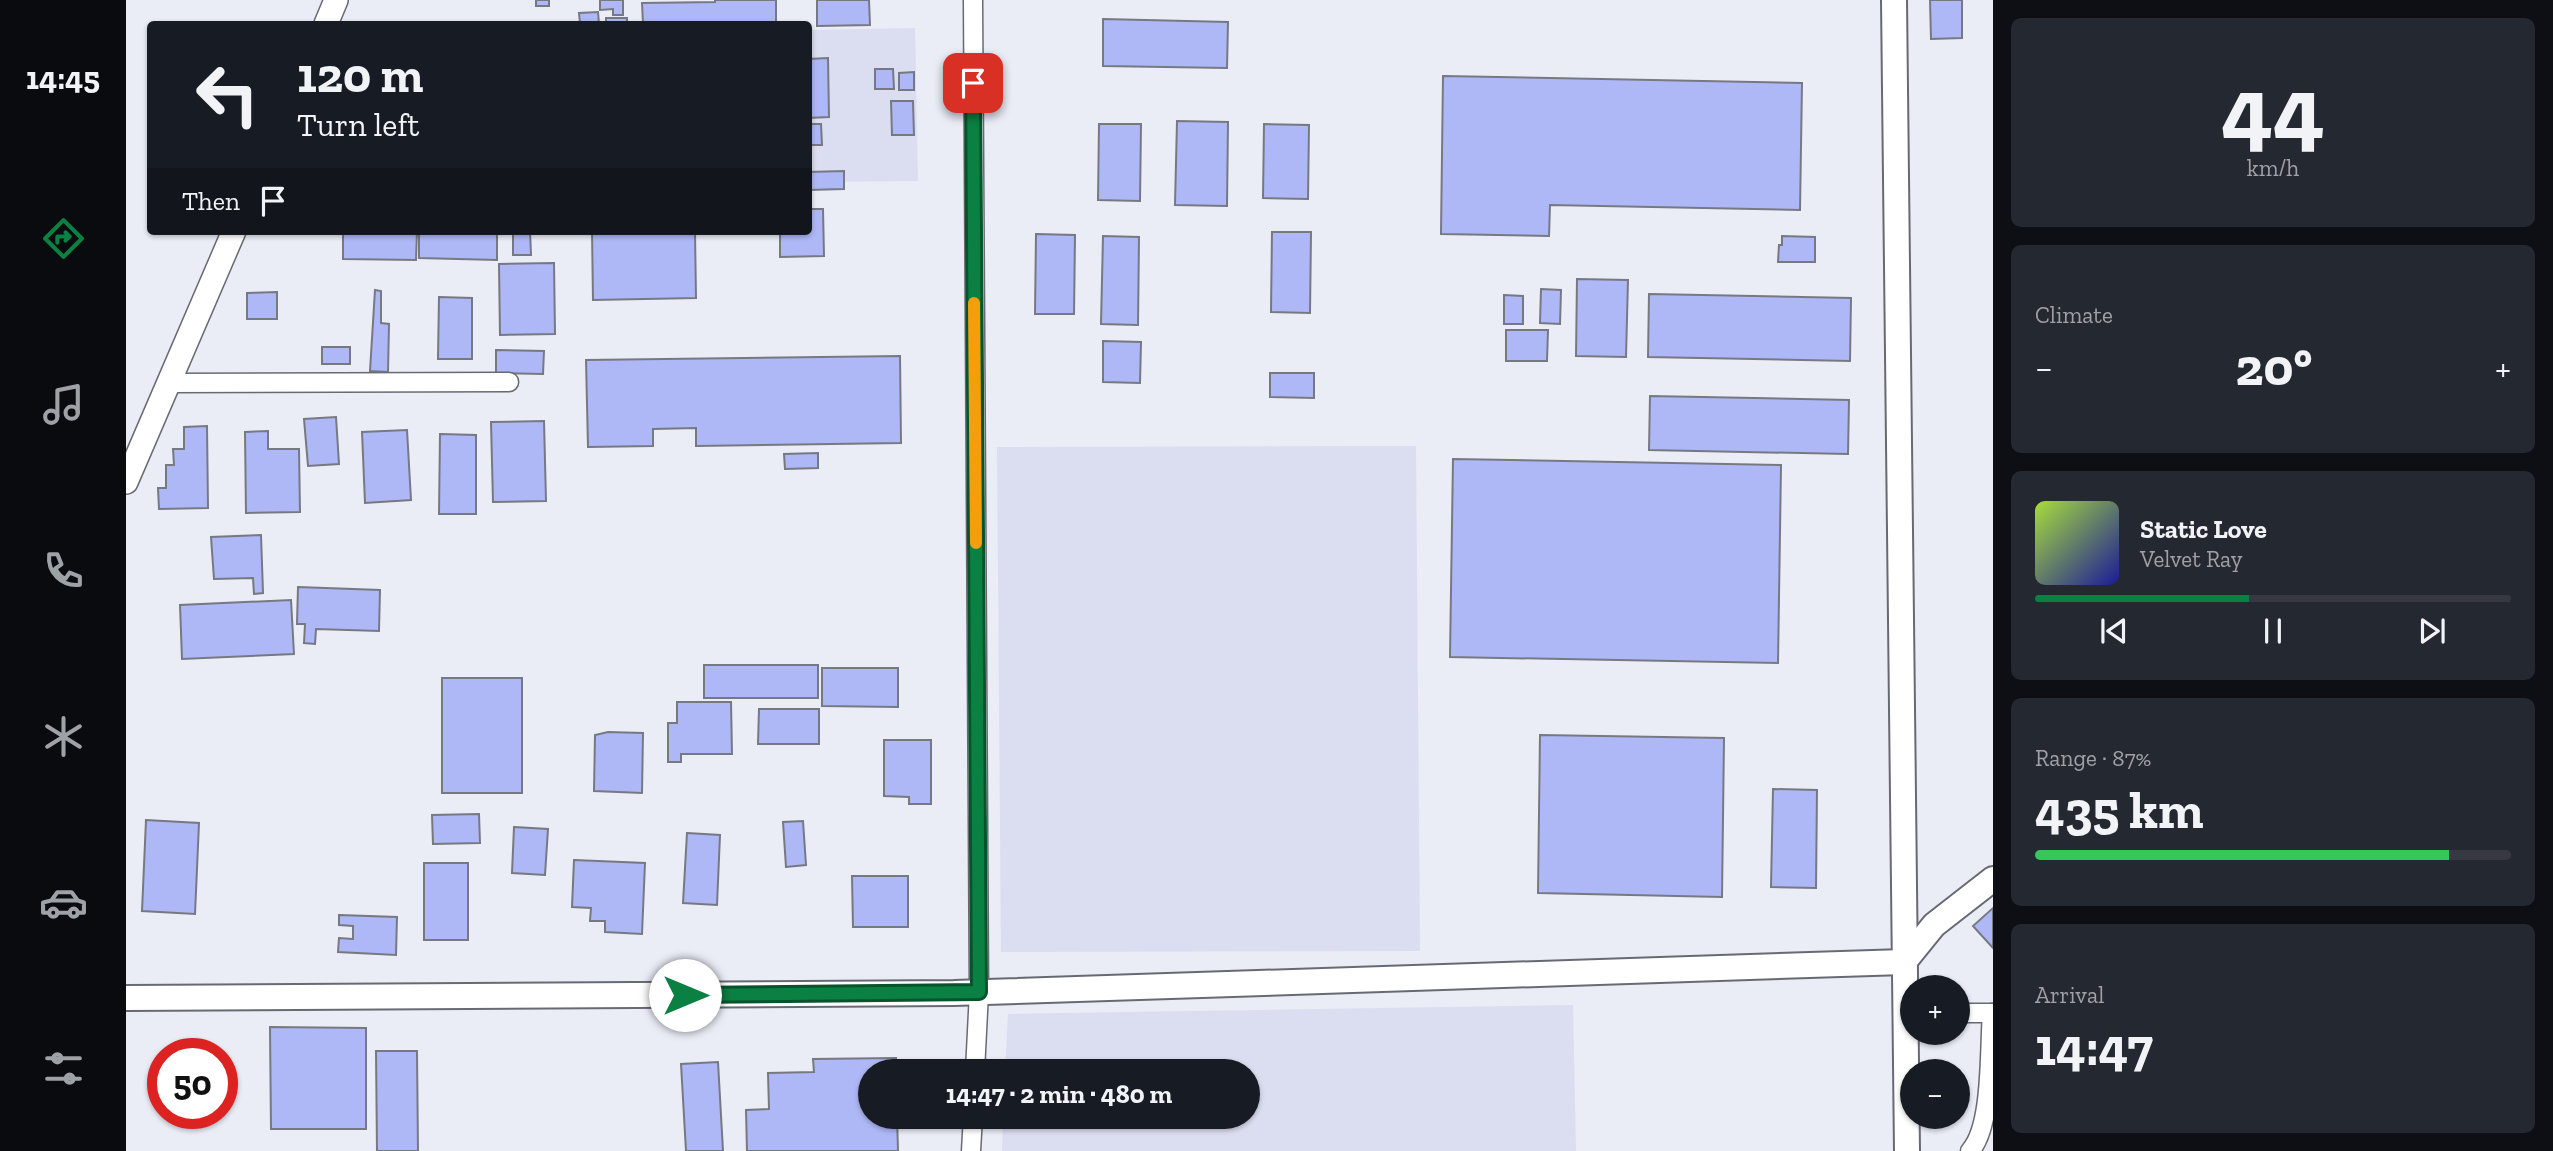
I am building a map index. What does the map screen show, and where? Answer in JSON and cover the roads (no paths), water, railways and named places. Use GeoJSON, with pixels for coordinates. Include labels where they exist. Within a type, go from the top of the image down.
{"type":"FeatureCollection","features":[{"type":"Feature","properties":{"kind":"main road"},"geometry":{"type":"LineString","coordinates":[[1894,0],[1905,975]]}},
{"type":"Feature","properties":{"kind":"main road"},"geometry":{"type":"LineString","coordinates":[[126,999],[979,992],[1904,962],[1934,925],[1993,879]]}},
{"type":"Feature","properties":{"kind":"main road"},"geometry":{"type":"LineString","coordinates":[[1906,1151],[1908,1045]]}},
{"type":"Feature","properties":{"kind":"street"},"geometry":{"type":"LineString","coordinates":[[327,21],[336,0]]}},
{"type":"Feature","properties":{"kind":"street"},"geometry":{"type":"LineString","coordinates":[[973,0],[979,992],[976,1059]]}},
{"type":"Feature","properties":{"kind":"street"},"geometry":{"type":"LineString","coordinates":[[126,482],[232,235]]}},
{"type":"Feature","properties":{"kind":"street"},"geometry":{"type":"LineString","coordinates":[[168,383],[509,382]]}},
{"type":"Feature","properties":{"kind":"street"},"geometry":{"type":"LineString","coordinates":[[1970,1013],[1992,1013],[1985,1115],[1978,1142],[1970,1151]]}},
{"type":"Feature","properties":{"kind":"street"},"geometry":{"type":"LineString","coordinates":[[971,1151],[972,1129]]}}]}
